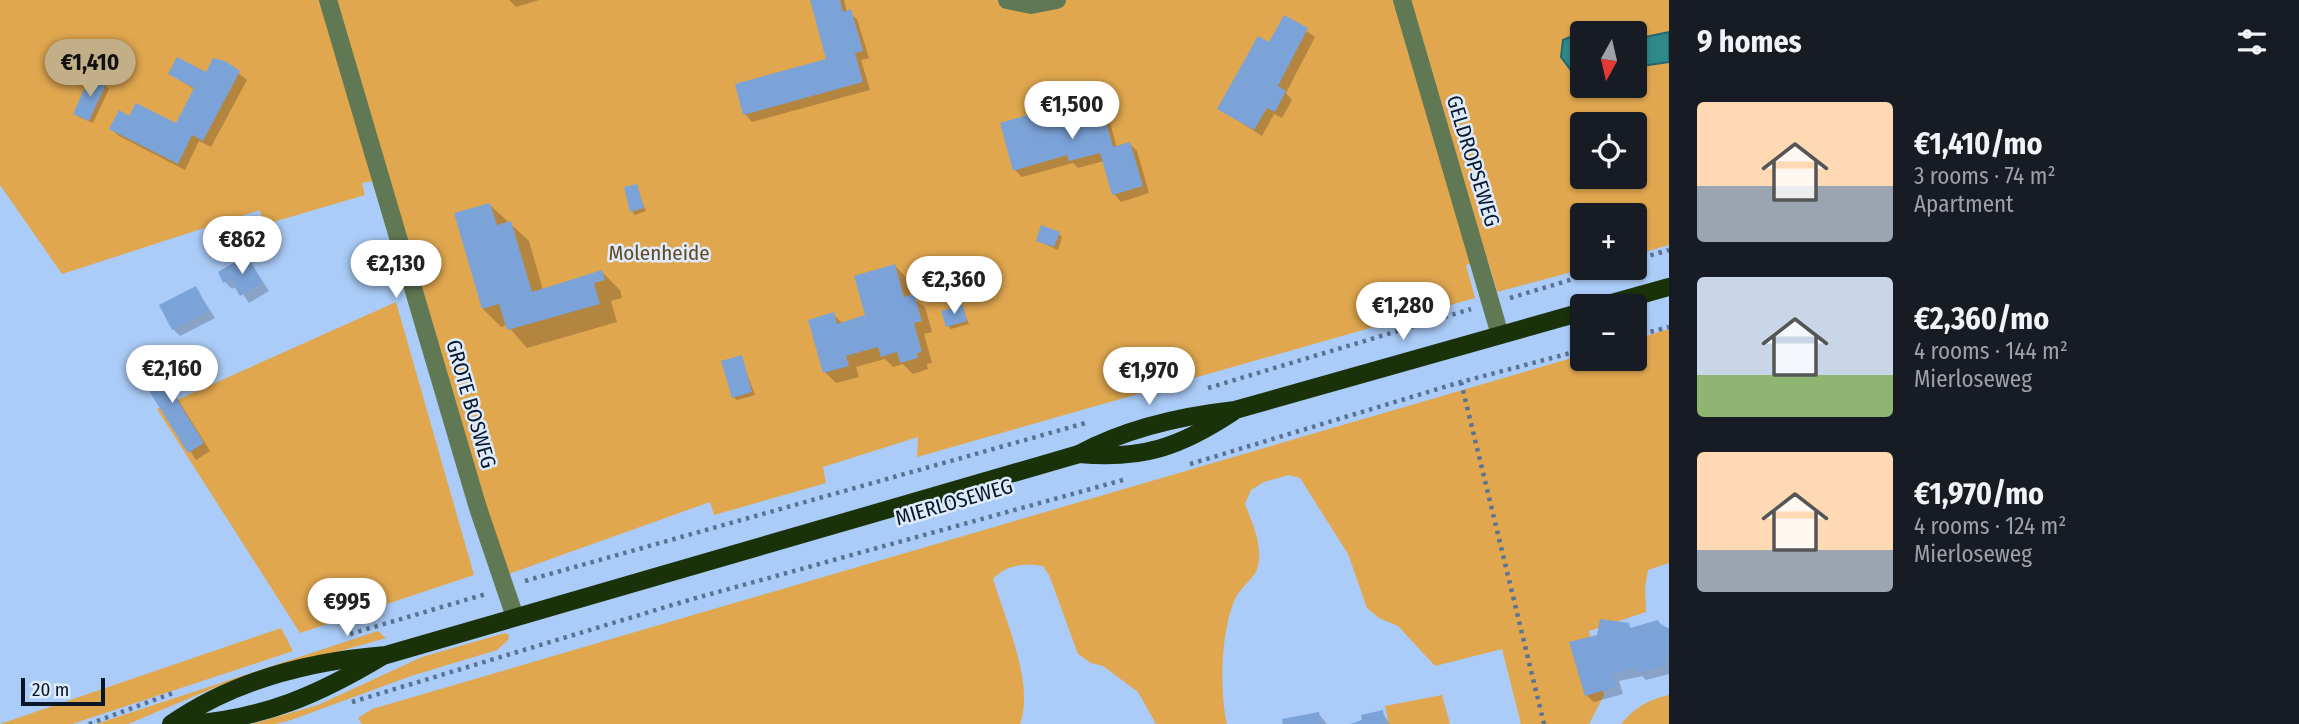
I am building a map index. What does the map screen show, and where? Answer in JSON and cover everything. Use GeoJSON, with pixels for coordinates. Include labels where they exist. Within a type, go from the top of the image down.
{"type":"FeatureCollection","features":[{"type":"Feature","properties":{"kind":"main road"},"geometry":{"type":"LineString","coordinates":[[1644,294],[1669,287]]}},
{"type":"Feature","properties":{"kind":"main road","name":"MIERLOSEWEG"},"geometry":{"type":"LineString","coordinates":[[171,724],[225,691],[314,665],[345,658],[386,655],[1079,454],[1120,435],[1194,414],[1235,410],[1570,315]]}},
{"type":"Feature","properties":{"kind":"main road","name":"MIERLOSEWEG"},"geometry":{"type":"LineString","coordinates":[[1079,454],[1137,455],[1172,446],[1198,435],[1235,410]]}},
{"type":"Feature","properties":{"kind":"main road","name":"MIERLOSEWEG"},"geometry":{"type":"LineString","coordinates":[[189,724],[213,722],[266,710],[328,689],[386,655]]}},
{"type":"Feature","properties":{"kind":"street","name":"GROTE BOSWEG"},"geometry":{"type":"LineString","coordinates":[[327,0],[515,617]]}},
{"type":"Feature","properties":{"kind":"street"},"geometry":{"type":"LineString","coordinates":[[1007,0],[1031,5],[1057,0]]}},
{"type":"Feature","properties":{"kind":"street","name":"GELDROPSEWEG"},"geometry":{"type":"LineString","coordinates":[[1402,0],[1500,335]]}},
{"type":"Feature","properties":{"kind":"path"},"geometry":{"type":"LineString","coordinates":[[1647,256],[1669,250]]}},
{"type":"Feature","properties":{"kind":"path"},"geometry":{"type":"LineString","coordinates":[[1207,388],[1570,280]]}},
{"type":"Feature","properties":{"kind":"path"},"geometry":{"type":"LineString","coordinates":[[1647,333],[1669,327]]}},
{"type":"Feature","properties":{"kind":"path"},"geometry":{"type":"LineString","coordinates":[[1187,465],[1461,382],[1570,353]]}},
{"type":"Feature","properties":{"kind":"path"},"geometry":{"type":"LineString","coordinates":[[1461,382],[1544,724]]}},
{"type":"Feature","properties":{"kind":"path","name":"MIERLOSEWEG"},"geometry":{"type":"LineString","coordinates":[[380,624],[1100,418]]}},
{"type":"Feature","properties":{"kind":"path","name":"MIERLOSEWEG"},"geometry":{"type":"LineString","coordinates":[[341,706],[688,600],[1135,477]]}},
{"type":"Feature","properties":{"kind":"green space","name":"Molenheide"},"geometry":{"type":"Polygon","coordinates":[[[0,0],[1669,0],[1669,245],[1647,251],[1647,203],[1570,203],[1570,273],[1497,292],[1487,258],[1466,265],[1475,298],[917,457],[918,437],[823,467],[826,483],[714,515],[710,502],[495,579],[372,181],[362,183],[365,195],[263,225],[260,210],[62,274],[0,185],[0,0]]]}},
{"type":"Feature","properties":{"kind":"green space"},"geometry":{"type":"Polygon","coordinates":[[[396,302],[474,575],[300,633],[157,409],[396,302]]]}},
{"type":"Feature","properties":{"kind":"green space"},"geometry":{"type":"Polygon","coordinates":[[[1669,329],[1669,563],[1648,570],[1645,587],[1646,612],[1589,631],[1604,695],[1589,724],[1521,724],[1502,649],[1435,666],[1398,626],[1379,618],[1367,608],[1348,554],[1300,478],[1289,475],[1264,482],[1251,490],[1245,504],[1256,534],[1259,558],[1255,574],[1236,597],[1227,625],[1222,677],[1227,724],[1156,724],[1138,692],[1103,666],[1091,663],[1078,654],[1049,575],[1043,566],[1029,565],[1004,570],[993,579],[1021,672],[1024,708],[1020,724],[362,724],[358,718],[372,709],[1570,359],[1570,371],[1647,371],[1647,335],[1669,329]]]}},
{"type":"Feature","properties":{"kind":"green space"},"geometry":{"type":"Polygon","coordinates":[[[281,628],[293,651],[72,724],[0,724],[281,628]]]}},
{"type":"Feature","properties":{"kind":"green space"},"geometry":{"type":"Polygon","coordinates":[[[378,631],[386,638],[221,685],[128,724],[96,724],[378,631]]]}},
{"type":"Feature","properties":{"kind":"green space"},"geometry":{"type":"Polygon","coordinates":[[[505,633],[509,635],[508,640],[497,650],[411,676],[291,720],[276,724],[251,724],[318,705],[422,657],[505,633]]]}},
{"type":"Feature","properties":{"kind":"green space"},"geometry":{"type":"Polygon","coordinates":[[[1442,695],[1450,724],[1389,724],[1385,706],[1442,695]]]}},
{"type":"Feature","properties":{"kind":"green space"},"geometry":{"type":"Polygon","coordinates":[[[1669,695],[1669,724],[1621,724],[1642,705],[1669,695]]]}},
{"type":"Feature","properties":{"kind":"shaded area"},"geometry":{"type":"Polygon","coordinates":[[[1669,32],[1669,62],[1647,65],[1647,37],[1669,32]]]}},
{"type":"Feature","properties":{"kind":"shaded area"},"geometry":{"type":"Polygon","coordinates":[[[1570,37],[1570,69],[1561,57],[1563,40],[1570,37]]]}},
{"type":"Feature","properties":{"kind":"building"},"geometry":{"type":"Polygon","coordinates":[[[810,0],[840,0],[843,12],[851,9],[863,51],[855,53],[863,82],[743,115],[735,84],[826,59],[810,0]]]}},
{"type":"Feature","properties":{"kind":"building"},"geometry":{"type":"Polygon","coordinates":[[[1284,15],[1308,28],[1278,86],[1286,91],[1275,112],[1267,108],[1254,130],[1217,109],[1258,36],[1269,42],[1284,15]]]}},
{"type":"Feature","properties":{"kind":"building"},"geometry":{"type":"Polygon","coordinates":[[[177,57],[206,72],[213,58],[225,61],[240,71],[203,141],[192,135],[178,164],[109,129],[119,110],[129,116],[136,103],[176,123],[194,88],[168,74],[177,57]]]}},
{"type":"Feature","properties":{"kind":"building"},"geometry":{"type":"Polygon","coordinates":[[[90,76],[106,84],[89,121],[73,114],[90,76]]]}},
{"type":"Feature","properties":{"kind":"building"},"geometry":{"type":"Polygon","coordinates":[[[1097,91],[1113,147],[1130,142],[1143,186],[1112,195],[1100,153],[1069,161],[1067,155],[1013,171],[1000,123],[1052,108],[1054,114],[1074,108],[1071,98],[1097,91]]]}},
{"type":"Feature","properties":{"kind":"building"},"geometry":{"type":"Polygon","coordinates":[[[637,184],[644,208],[630,212],[624,187],[637,184]]]}},
{"type":"Feature","properties":{"kind":"building"},"geometry":{"type":"Polygon","coordinates":[[[490,203],[497,225],[511,221],[532,292],[602,270],[605,280],[594,283],[600,304],[507,330],[499,304],[482,309],[454,213],[490,203]]]}},
{"type":"Feature","properties":{"kind":"building"},"geometry":{"type":"Polygon","coordinates":[[[1041,225],[1060,232],[1054,247],[1036,241],[1041,225]]]}},
{"type":"Feature","properties":{"kind":"building"},"geometry":{"type":"Polygon","coordinates":[[[247,255],[263,283],[240,296],[230,279],[223,283],[218,272],[247,255]]]}},
{"type":"Feature","properties":{"kind":"building"},"geometry":{"type":"Polygon","coordinates":[[[895,264],[904,297],[914,294],[922,321],[914,323],[922,352],[917,353],[918,358],[900,363],[897,352],[881,357],[878,347],[846,356],[849,366],[823,373],[808,320],[834,312],[837,324],[865,315],[854,276],[895,264]]]}},
{"type":"Feature","properties":{"kind":"building"},"geometry":{"type":"Polygon","coordinates":[[[196,286],[209,311],[172,330],[159,305],[196,286]]]}},
{"type":"Feature","properties":{"kind":"building"},"geometry":{"type":"Polygon","coordinates":[[[963,305],[967,321],[946,327],[941,311],[963,305]]]}},
{"type":"Feature","properties":{"kind":"building"},"geometry":{"type":"Polygon","coordinates":[[[742,355],[752,392],[732,398],[721,361],[742,355]]]}},
{"type":"Feature","properties":{"kind":"building"},"geometry":{"type":"Polygon","coordinates":[[[171,360],[179,373],[166,382],[204,443],[188,453],[141,378],[171,360]]]}},
{"type":"Feature","properties":{"kind":"building"},"geometry":{"type":"Polygon","coordinates":[[[1600,619],[1629,623],[1630,628],[1658,620],[1661,626],[1669,628],[1669,654],[1665,654],[1668,665],[1637,673],[1636,668],[1613,674],[1616,687],[1585,696],[1569,642],[1597,635],[1600,619]]]}},
{"type":"Feature","properties":{"kind":"building"},"geometry":{"type":"Polygon","coordinates":[[[1383,710],[1385,724],[1350,724],[1362,720],[1361,715],[1383,710]]]}},
{"type":"Feature","properties":{"kind":"building"},"geometry":{"type":"Polygon","coordinates":[[[1319,712],[1321,724],[1283,724],[1282,719],[1319,712]]]}}]}
